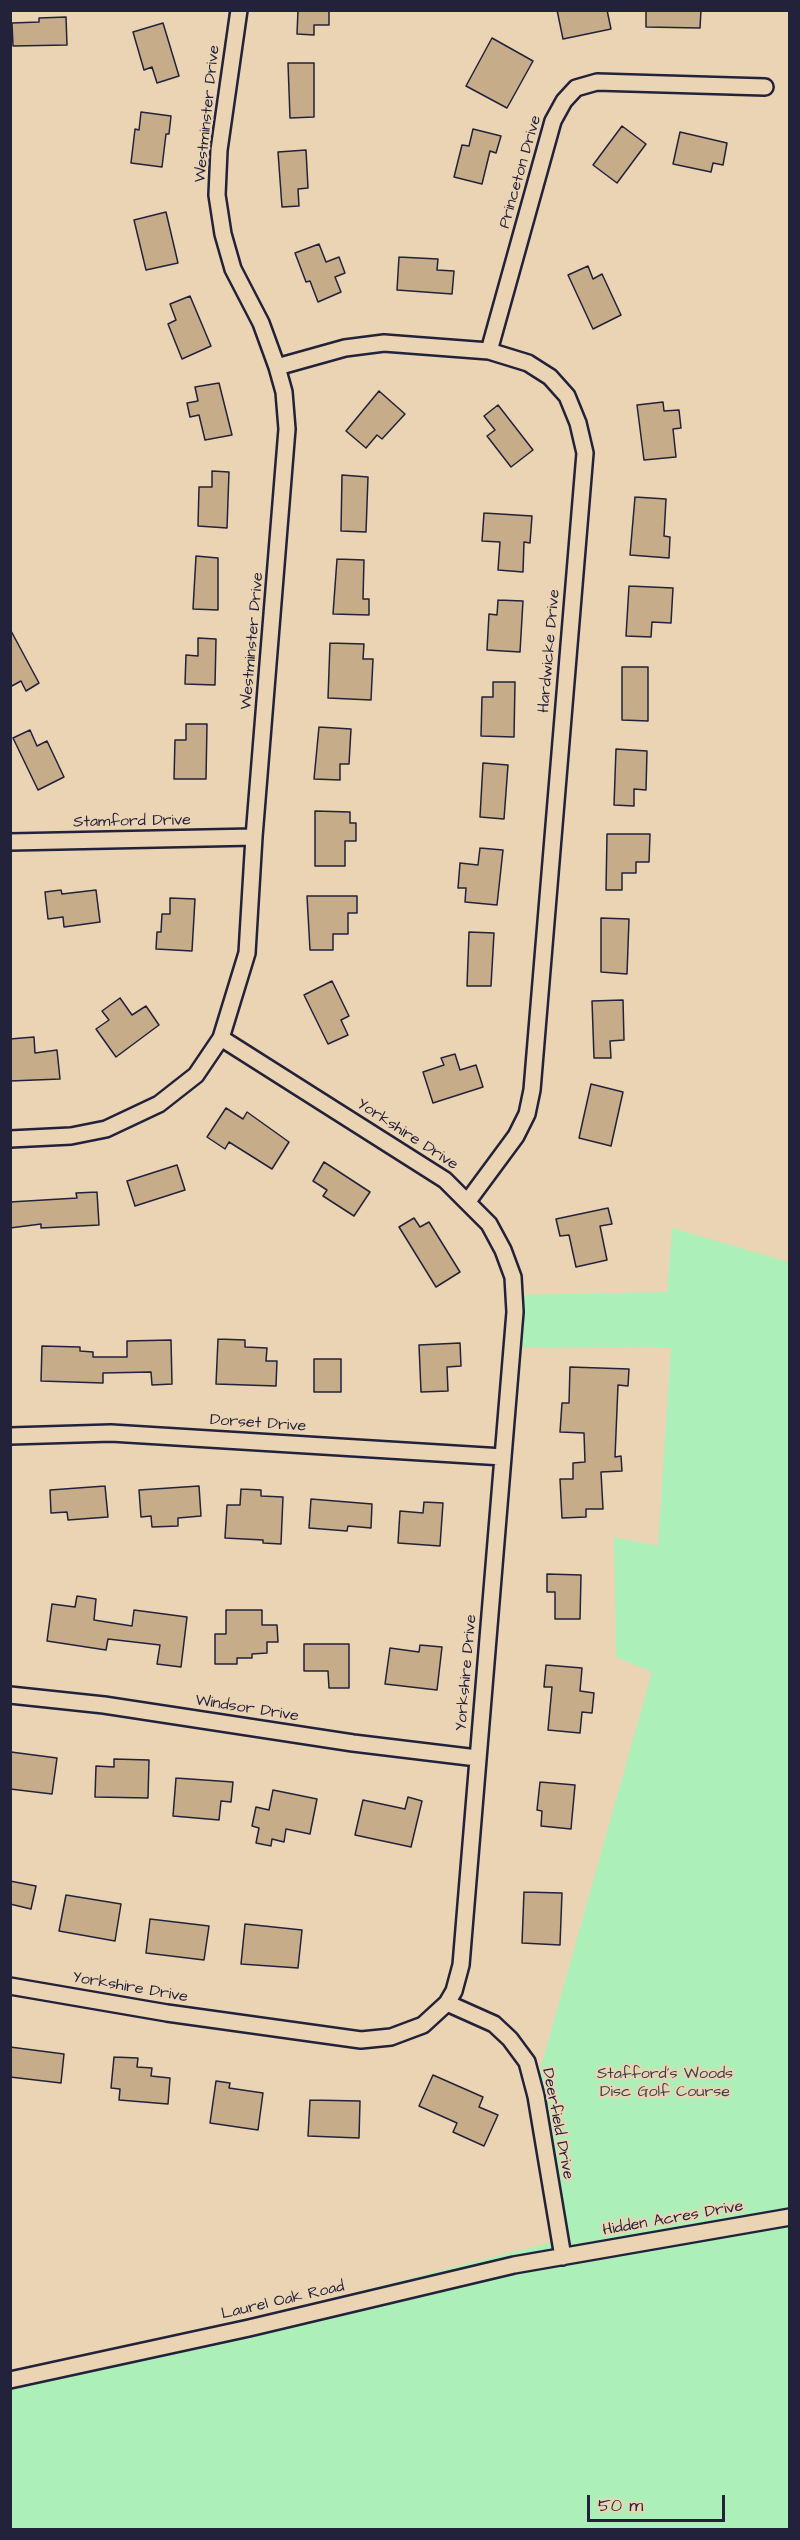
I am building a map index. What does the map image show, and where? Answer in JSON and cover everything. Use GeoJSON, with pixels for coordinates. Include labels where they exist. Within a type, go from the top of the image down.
{"type":"FeatureCollection","features":[{"type":"Feature","properties":{"kind":"street","name":"Westminster Drive"},"geometry":{"type":"LineString","coordinates":[[10,1139],[71,1136],[106,1129],[159,1104],[196,1075],[221,1038],[247,953],[254,837],[285,477],[287,429],[284,392],[277,367],[261,323],[233,269],[223,234],[218,195],[219,150],[238,10]]}},
{"type":"Feature","properties":{"kind":"street","name":"Princeton Drive"},"geometry":{"type":"LineString","coordinates":[[489,351],[553,121],[564,101],[576,88],[597,82],[765,87]]}},
{"type":"Feature","properties":{"kind":"street","name":"Hardwicke Drive"},"geometry":{"type":"LineString","coordinates":[[277,367],[345,348],[384,343],[489,351],[528,363],[550,377],[567,396],[578,423],[585,453],[532,1090],[527,1114],[516,1136],[468,1201]]}},
{"type":"Feature","properties":{"kind":"street","name":"Stamford Drive"},"geometry":{"type":"LineString","coordinates":[[10,842],[254,837]]}},
{"type":"Feature","properties":{"kind":"street","name":"Yorkshire Drive"},"geometry":{"type":"LineString","coordinates":[[10,1986],[167,2013],[361,2040],[391,2037],[423,2025],[443,2010],[454,1992],[461,1965],[515,1312],[513,1277],[503,1250],[489,1224],[445,1180],[221,1038]]}},
{"type":"Feature","properties":{"kind":"street","name":"Dorset Drive"},"geometry":{"type":"LineString","coordinates":[[10,1436],[111,1433],[503,1457]]}},
{"type":"Feature","properties":{"kind":"street","name":"Windsor Drive"},"geometry":{"type":"LineString","coordinates":[[10,1695],[104,1705],[353,1743],[477,1758]]}},
{"type":"Feature","properties":{"kind":"street","name":"Deerfield Drive"},"geometry":{"type":"LineString","coordinates":[[447,2003],[494,2024],[510,2039],[526,2062],[536,2096],[563,2257]]}},
{"type":"Feature","properties":{"kind":"street","name":"Hidden Acres Drive"},"geometry":{"type":"LineString","coordinates":[[563,2257],[789,2217]]}},
{"type":"Feature","properties":{"kind":"street","name":"Laurel Oak Road"},"geometry":{"type":"LineString","coordinates":[[10,2380],[249,2328],[513,2265],[563,2257]]}},
{"type":"Feature","properties":{"kind":"green space","name":"Stafford's Woods Disc Golf Course"},"geometry":{"type":"Polygon","coordinates":[[[672,1228],[789,1262],[789,2529],[11,2530],[11,2381],[564,2239],[538,2077],[652,1672],[616,1657],[614,1537],[658,1546],[671,1347],[511,1348],[511,1295],[667,1292],[672,1228]]]}},
{"type":"Feature","properties":{"kind":"building"},"geometry":{"type":"Polygon","coordinates":[[[298,10],[329,10],[329,25],[314,25],[314,35],[297,34],[298,10]]]}},
{"type":"Feature","properties":{"kind":"building"},"geometry":{"type":"Polygon","coordinates":[[[557,10],[607,10],[611,29],[563,39],[557,10]]]}},
{"type":"Feature","properties":{"kind":"building"},"geometry":{"type":"Polygon","coordinates":[[[646,10],[701,10],[700,28],[646,27],[646,10]]]}},
{"type":"Feature","properties":{"kind":"building"},"geometry":{"type":"Polygon","coordinates":[[[66,17],[67,45],[13,46],[12,23],[39,22],[39,18],[66,17]]]}},
{"type":"Feature","properties":{"kind":"building"},"geometry":{"type":"Polygon","coordinates":[[[163,23],[179,76],[157,83],[152,67],[144,70],[133,32],[163,23]]]}},
{"type":"Feature","properties":{"kind":"building"},"geometry":{"type":"Polygon","coordinates":[[[492,38],[533,61],[507,108],[466,86],[492,38]]]}},
{"type":"Feature","properties":{"kind":"building"},"geometry":{"type":"Polygon","coordinates":[[[288,63],[314,63],[314,117],[290,118],[288,63]]]}},
{"type":"Feature","properties":{"kind":"building"},"geometry":{"type":"Polygon","coordinates":[[[141,112],[171,116],[162,167],[131,163],[135,129],[139,130],[141,112]]]}},
{"type":"Feature","properties":{"kind":"building"},"geometry":{"type":"Polygon","coordinates":[[[622,126],[646,144],[617,183],[593,165],[622,126]]]}},
{"type":"Feature","properties":{"kind":"building"},"geometry":{"type":"Polygon","coordinates":[[[473,129],[501,136],[496,153],[490,151],[482,184],[454,177],[462,145],[469,146],[473,129]]]}},
{"type":"Feature","properties":{"kind":"building"},"geometry":{"type":"Polygon","coordinates":[[[680,132],[727,143],[723,165],[713,163],[711,172],[673,164],[680,132]]]}},
{"type":"Feature","properties":{"kind":"building"},"geometry":{"type":"Polygon","coordinates":[[[306,150],[308,188],[298,189],[299,206],[282,207],[278,152],[306,150]]]}},
{"type":"Feature","properties":{"kind":"building"},"geometry":{"type":"Polygon","coordinates":[[[166,212],[178,263],[146,270],[134,220],[166,212]]]}},
{"type":"Feature","properties":{"kind":"building"},"geometry":{"type":"Polygon","coordinates":[[[319,244],[326,262],[339,257],[345,273],[335,277],[341,292],[318,302],[310,281],[306,282],[295,253],[319,244]]]}},
{"type":"Feature","properties":{"kind":"building"},"geometry":{"type":"Polygon","coordinates":[[[399,257],[438,259],[437,270],[454,271],[452,294],[397,290],[399,257]]]}},
{"type":"Feature","properties":{"kind":"building"},"geometry":{"type":"Polygon","coordinates":[[[588,266],[593,279],[602,274],[621,315],[593,329],[568,275],[588,266]]]}},
{"type":"Feature","properties":{"kind":"building"},"geometry":{"type":"Polygon","coordinates":[[[190,296],[211,346],[182,359],[168,324],[176,320],[170,304],[190,296]]]}},
{"type":"Feature","properties":{"kind":"building"},"geometry":{"type":"Polygon","coordinates":[[[219,383],[232,435],[205,440],[199,415],[190,417],[187,403],[198,401],[195,387],[219,383]]]}},
{"type":"Feature","properties":{"kind":"building"},"geometry":{"type":"Polygon","coordinates":[[[379,391],[405,414],[382,439],[377,435],[366,448],[346,431],[379,391]]]}},
{"type":"Feature","properties":{"kind":"building"},"geometry":{"type":"Polygon","coordinates":[[[663,402],[664,411],[679,410],[681,428],[673,429],[676,457],[644,460],[637,405],[663,402]]]}},
{"type":"Feature","properties":{"kind":"building"},"geometry":{"type":"Polygon","coordinates":[[[498,405],[533,450],[511,467],[487,436],[495,430],[484,416],[498,405]]]}},
{"type":"Feature","properties":{"kind":"building"},"geometry":{"type":"Polygon","coordinates":[[[212,471],[229,472],[227,528],[198,526],[199,487],[212,487],[212,471]]]}},
{"type":"Feature","properties":{"kind":"building"},"geometry":{"type":"Polygon","coordinates":[[[342,475],[368,477],[366,532],[341,531],[342,475]]]}},
{"type":"Feature","properties":{"kind":"building"},"geometry":{"type":"Polygon","coordinates":[[[635,497],[666,499],[664,536],[670,537],[669,558],[630,555],[635,497]]]}},
{"type":"Feature","properties":{"kind":"building"},"geometry":{"type":"Polygon","coordinates":[[[484,513],[532,516],[530,543],[524,542],[523,572],[498,570],[500,542],[482,541],[484,513]]]}},
{"type":"Feature","properties":{"kind":"building"},"geometry":{"type":"Polygon","coordinates":[[[196,556],[218,558],[218,610],[193,609],[196,556]]]}},
{"type":"Feature","properties":{"kind":"building"},"geometry":{"type":"Polygon","coordinates":[[[337,559],[364,560],[363,599],[369,599],[369,615],[333,614],[337,559]]]}},
{"type":"Feature","properties":{"kind":"building"},"geometry":{"type":"Polygon","coordinates":[[[629,586],[673,588],[671,623],[652,622],[651,637],[626,636],[629,586]]]}},
{"type":"Feature","properties":{"kind":"building"},"geometry":{"type":"Polygon","coordinates":[[[498,600],[523,601],[520,652],[487,650],[489,614],[497,615],[498,600]]]}},
{"type":"Feature","properties":{"kind":"building"},"geometry":{"type":"Polygon","coordinates":[[[10,629],[39,683],[26,691],[21,681],[10,687],[10,629]]]}},
{"type":"Feature","properties":{"kind":"building"},"geometry":{"type":"Polygon","coordinates":[[[198,638],[216,639],[215,685],[185,684],[186,655],[198,656],[198,638]]]}},
{"type":"Feature","properties":{"kind":"building"},"geometry":{"type":"Polygon","coordinates":[[[330,643],[364,644],[363,659],[373,659],[371,700],[328,698],[330,643]]]}},
{"type":"Feature","properties":{"kind":"building"},"geometry":{"type":"Polygon","coordinates":[[[622,667],[648,667],[648,721],[622,720],[622,667]]]}},
{"type":"Feature","properties":{"kind":"building"},"geometry":{"type":"Polygon","coordinates":[[[493,682],[515,682],[514,737],[481,736],[482,697],[493,697],[493,682]]]}},
{"type":"Feature","properties":{"kind":"building"},"geometry":{"type":"Polygon","coordinates":[[[186,724],[207,724],[206,779],[174,779],[175,740],[186,740],[186,724]]]}},
{"type":"Feature","properties":{"kind":"building"},"geometry":{"type":"Polygon","coordinates":[[[319,727],[351,729],[349,764],[340,764],[340,780],[314,779],[319,727]]]}},
{"type":"Feature","properties":{"kind":"building"},"geometry":{"type":"Polygon","coordinates":[[[30,730],[37,746],[47,741],[64,777],[38,790],[13,738],[30,730]]]}},
{"type":"Feature","properties":{"kind":"building"},"geometry":{"type":"Polygon","coordinates":[[[616,749],[647,751],[646,790],[634,789],[634,806],[614,805],[616,749]]]}},
{"type":"Feature","properties":{"kind":"building"},"geometry":{"type":"Polygon","coordinates":[[[483,763],[508,765],[504,819],[480,817],[483,763]]]}},
{"type":"Feature","properties":{"kind":"building"},"geometry":{"type":"Polygon","coordinates":[[[315,811],[350,812],[350,823],[356,823],[356,841],[345,841],[345,866],[315,866],[315,811]]]}},
{"type":"Feature","properties":{"kind":"building"},"geometry":{"type":"Polygon","coordinates":[[[607,834],[650,834],[649,862],[636,862],[636,873],[622,873],[622,890],[606,890],[607,834]]]}},
{"type":"Feature","properties":{"kind":"building"},"geometry":{"type":"Polygon","coordinates":[[[480,848],[503,850],[497,905],[465,902],[466,888],[458,888],[460,863],[478,865],[480,848]]]}},
{"type":"Feature","properties":{"kind":"building"},"geometry":{"type":"Polygon","coordinates":[[[61,890],[62,894],[96,890],[100,922],[64,927],[63,917],[48,919],[45,892],[61,890]]]}},
{"type":"Feature","properties":{"kind":"building"},"geometry":{"type":"Polygon","coordinates":[[[307,896],[357,896],[357,913],[348,913],[348,934],[333,934],[333,950],[310,950],[307,896]]]}},
{"type":"Feature","properties":{"kind":"building"},"geometry":{"type":"Polygon","coordinates":[[[170,898],[195,899],[192,951],[156,949],[157,932],[161,932],[162,914],[170,914],[170,898]]]}},
{"type":"Feature","properties":{"kind":"building"},"geometry":{"type":"Polygon","coordinates":[[[601,918],[629,919],[627,974],[601,972],[601,918]]]}},
{"type":"Feature","properties":{"kind":"building"},"geometry":{"type":"Polygon","coordinates":[[[469,932],[494,933],[491,986],[467,986],[469,932]]]}},
{"type":"Feature","properties":{"kind":"building"},"geometry":{"type":"Polygon","coordinates":[[[332,981],[349,1016],[341,1020],[348,1035],[328,1044],[304,995],[332,981]]]}},
{"type":"Feature","properties":{"kind":"building"},"geometry":{"type":"Polygon","coordinates":[[[120,998],[132,1015],[146,1006],[159,1025],[116,1057],[96,1029],[109,1020],[102,1011],[120,998]]]}},
{"type":"Feature","properties":{"kind":"building"},"geometry":{"type":"Polygon","coordinates":[[[623,1000],[624,1040],[610,1041],[611,1058],[594,1058],[592,1001],[623,1000]]]}},
{"type":"Feature","properties":{"kind":"building"},"geometry":{"type":"Polygon","coordinates":[[[34,1037],[35,1053],[57,1050],[60,1079],[10,1081],[10,1039],[34,1037]]]}},
{"type":"Feature","properties":{"kind":"building"},"geometry":{"type":"Polygon","coordinates":[[[455,1054],[460,1070],[476,1065],[483,1087],[433,1103],[423,1072],[444,1065],[441,1058],[455,1054]]]}},
{"type":"Feature","properties":{"kind":"building"},"geometry":{"type":"Polygon","coordinates":[[[591,1084],[623,1092],[611,1146],[579,1138],[591,1084]]]}},
{"type":"Feature","properties":{"kind":"building"},"geometry":{"type":"Polygon","coordinates":[[[226,1108],[243,1119],[247,1112],[289,1142],[272,1169],[229,1142],[225,1149],[207,1137],[226,1108]]]}},
{"type":"Feature","properties":{"kind":"building"},"geometry":{"type":"Polygon","coordinates":[[[324,1162],[370,1192],[354,1216],[323,1196],[327,1190],[313,1181],[324,1162]]]}},
{"type":"Feature","properties":{"kind":"building"},"geometry":{"type":"Polygon","coordinates":[[[177,1165],[185,1190],[135,1206],[127,1181],[177,1165]]]}},
{"type":"Feature","properties":{"kind":"building"},"geometry":{"type":"Polygon","coordinates":[[[97,1192],[99,1225],[41,1228],[41,1224],[10,1228],[10,1202],[77,1198],[76,1193],[97,1192]]]}},
{"type":"Feature","properties":{"kind":"building"},"geometry":{"type":"Polygon","coordinates":[[[608,1208],[612,1224],[600,1226],[607,1260],[576,1267],[569,1235],[560,1236],[556,1219],[608,1208]]]}},
{"type":"Feature","properties":{"kind":"building"},"geometry":{"type":"Polygon","coordinates":[[[414,1218],[420,1227],[429,1222],[460,1272],[436,1287],[399,1227],[414,1218]]]}},
{"type":"Feature","properties":{"kind":"building"},"geometry":{"type":"Polygon","coordinates":[[[218,1339],[245,1340],[245,1347],[267,1348],[266,1361],[277,1361],[276,1386],[216,1384],[218,1339]]]}},
{"type":"Feature","properties":{"kind":"building"},"geometry":{"type":"Polygon","coordinates":[[[171,1340],[172,1384],[152,1385],[151,1372],[103,1373],[103,1383],[41,1381],[42,1346],[80,1347],[80,1351],[93,1352],[93,1357],[127,1357],[127,1341],[171,1340]]]}},
{"type":"Feature","properties":{"kind":"building"},"geometry":{"type":"Polygon","coordinates":[[[460,1343],[461,1366],[447,1367],[448,1391],[421,1392],[419,1345],[460,1343]]]}},
{"type":"Feature","properties":{"kind":"building"},"geometry":{"type":"Polygon","coordinates":[[[314,1359],[341,1359],[341,1392],[314,1392],[314,1359]]]}},
{"type":"Feature","properties":{"kind":"building"},"geometry":{"type":"Polygon","coordinates":[[[570,1367],[629,1369],[628,1386],[618,1385],[615,1457],[621,1456],[622,1471],[601,1472],[603,1509],[586,1509],[586,1517],[562,1518],[560,1479],[573,1479],[573,1463],[585,1462],[584,1433],[560,1432],[562,1403],[569,1403],[570,1367]]]}},
{"type":"Feature","properties":{"kind":"building"},"geometry":{"type":"Polygon","coordinates":[[[105,1486],[108,1517],[68,1520],[67,1512],[51,1513],[50,1490],[105,1486]]]}},
{"type":"Feature","properties":{"kind":"building"},"geometry":{"type":"Polygon","coordinates":[[[199,1486],[201,1516],[178,1518],[178,1526],[152,1527],[151,1516],[141,1517],[139,1490],[199,1486]]]}},
{"type":"Feature","properties":{"kind":"building"},"geometry":{"type":"Polygon","coordinates":[[[241,1489],[261,1490],[261,1496],[283,1497],[281,1544],[263,1543],[263,1540],[225,1538],[227,1505],[240,1505],[241,1489]]]}},
{"type":"Feature","properties":{"kind":"building"},"geometry":{"type":"Polygon","coordinates":[[[311,1499],[372,1504],[371,1528],[348,1526],[347,1531],[309,1528],[311,1499]]]}},
{"type":"Feature","properties":{"kind":"building"},"geometry":{"type":"Polygon","coordinates":[[[424,1502],[443,1503],[440,1546],[398,1543],[400,1511],[423,1513],[424,1502]]]}},
{"type":"Feature","properties":{"kind":"building"},"geometry":{"type":"Polygon","coordinates":[[[547,1574],[581,1575],[580,1619],[555,1619],[555,1592],[547,1592],[547,1574]]]}},
{"type":"Feature","properties":{"kind":"building"},"geometry":{"type":"Polygon","coordinates":[[[77,1596],[96,1599],[94,1620],[132,1626],[134,1610],[187,1617],[181,1667],[157,1664],[160,1645],[108,1639],[106,1650],[47,1641],[52,1604],[75,1607],[77,1596]]]}},
{"type":"Feature","properties":{"kind":"building"},"geometry":{"type":"Polygon","coordinates":[[[226,1610],[262,1610],[262,1625],[277,1625],[278,1642],[267,1642],[267,1653],[252,1654],[252,1658],[237,1658],[237,1664],[215,1664],[215,1634],[226,1634],[226,1610]]]}},
{"type":"Feature","properties":{"kind":"building"},"geometry":{"type":"Polygon","coordinates":[[[304,1644],[349,1644],[349,1688],[329,1688],[328,1671],[304,1671],[304,1644]]]}},
{"type":"Feature","properties":{"kind":"building"},"geometry":{"type":"Polygon","coordinates":[[[420,1645],[442,1647],[437,1690],[385,1684],[390,1648],[419,1652],[420,1645]]]}},
{"type":"Feature","properties":{"kind":"building"},"geometry":{"type":"Polygon","coordinates":[[[546,1665],[582,1668],[580,1691],[594,1693],[592,1713],[582,1712],[580,1733],[548,1730],[552,1687],[544,1687],[546,1665]]]}},
{"type":"Feature","properties":{"kind":"building"},"geometry":{"type":"Polygon","coordinates":[[[11,1752],[57,1758],[52,1794],[10,1789],[11,1752]]]}},
{"type":"Feature","properties":{"kind":"building"},"geometry":{"type":"Polygon","coordinates":[[[114,1759],[149,1760],[148,1798],[95,1797],[96,1766],[114,1767],[114,1759]]]}},
{"type":"Feature","properties":{"kind":"building"},"geometry":{"type":"Polygon","coordinates":[[[176,1778],[233,1782],[231,1802],[221,1801],[219,1820],[173,1816],[176,1778]]]}},
{"type":"Feature","properties":{"kind":"building"},"geometry":{"type":"Polygon","coordinates":[[[540,1782],[575,1785],[571,1829],[541,1826],[542,1811],[537,1810],[540,1782]]]}},
{"type":"Feature","properties":{"kind":"building"},"geometry":{"type":"Polygon","coordinates":[[[273,1790],[317,1799],[310,1834],[286,1829],[284,1842],[272,1839],[271,1846],[256,1843],[259,1828],[252,1826],[256,1807],[269,1810],[273,1790]]]}},
{"type":"Feature","properties":{"kind":"building"},"geometry":{"type":"Polygon","coordinates":[[[408,1797],[422,1801],[411,1847],[355,1835],[363,1800],[405,1809],[408,1797]]]}},
{"type":"Feature","properties":{"kind":"building"},"geometry":{"type":"Polygon","coordinates":[[[10,1881],[36,1886],[31,1909],[10,1904],[10,1881]]]}},
{"type":"Feature","properties":{"kind":"building"},"geometry":{"type":"Polygon","coordinates":[[[524,1892],[562,1893],[560,1945],[522,1943],[524,1892]]]}},
{"type":"Feature","properties":{"kind":"building"},"geometry":{"type":"Polygon","coordinates":[[[66,1895],[121,1904],[115,1941],[59,1931],[66,1895]]]}},
{"type":"Feature","properties":{"kind":"building"},"geometry":{"type":"Polygon","coordinates":[[[150,1919],[209,1926],[204,1960],[146,1953],[150,1919]]]}},
{"type":"Feature","properties":{"kind":"building"},"geometry":{"type":"Polygon","coordinates":[[[245,1924],[302,1930],[298,1968],[241,1964],[245,1924]]]}},
{"type":"Feature","properties":{"kind":"building"},"geometry":{"type":"Polygon","coordinates":[[[10,2047],[64,2054],[61,2083],[10,2077],[10,2047]]]}},
{"type":"Feature","properties":{"kind":"building"},"geometry":{"type":"Polygon","coordinates":[[[114,2057],[138,2058],[137,2067],[152,2068],[151,2076],[170,2078],[168,2104],[119,2100],[120,2089],[111,2088],[114,2057]]]}},
{"type":"Feature","properties":{"kind":"building"},"geometry":{"type":"Polygon","coordinates":[[[433,2075],[483,2097],[479,2107],[498,2115],[484,2146],[453,2132],[457,2123],[419,2106],[433,2075]]]}},
{"type":"Feature","properties":{"kind":"building"},"geometry":{"type":"Polygon","coordinates":[[[216,2081],[230,2083],[229,2088],[263,2093],[258,2130],[210,2123],[216,2081]]]}},
{"type":"Feature","properties":{"kind":"building"},"geometry":{"type":"Polygon","coordinates":[[[310,2100],[360,2101],[359,2138],[308,2136],[310,2100]]]}}]}
